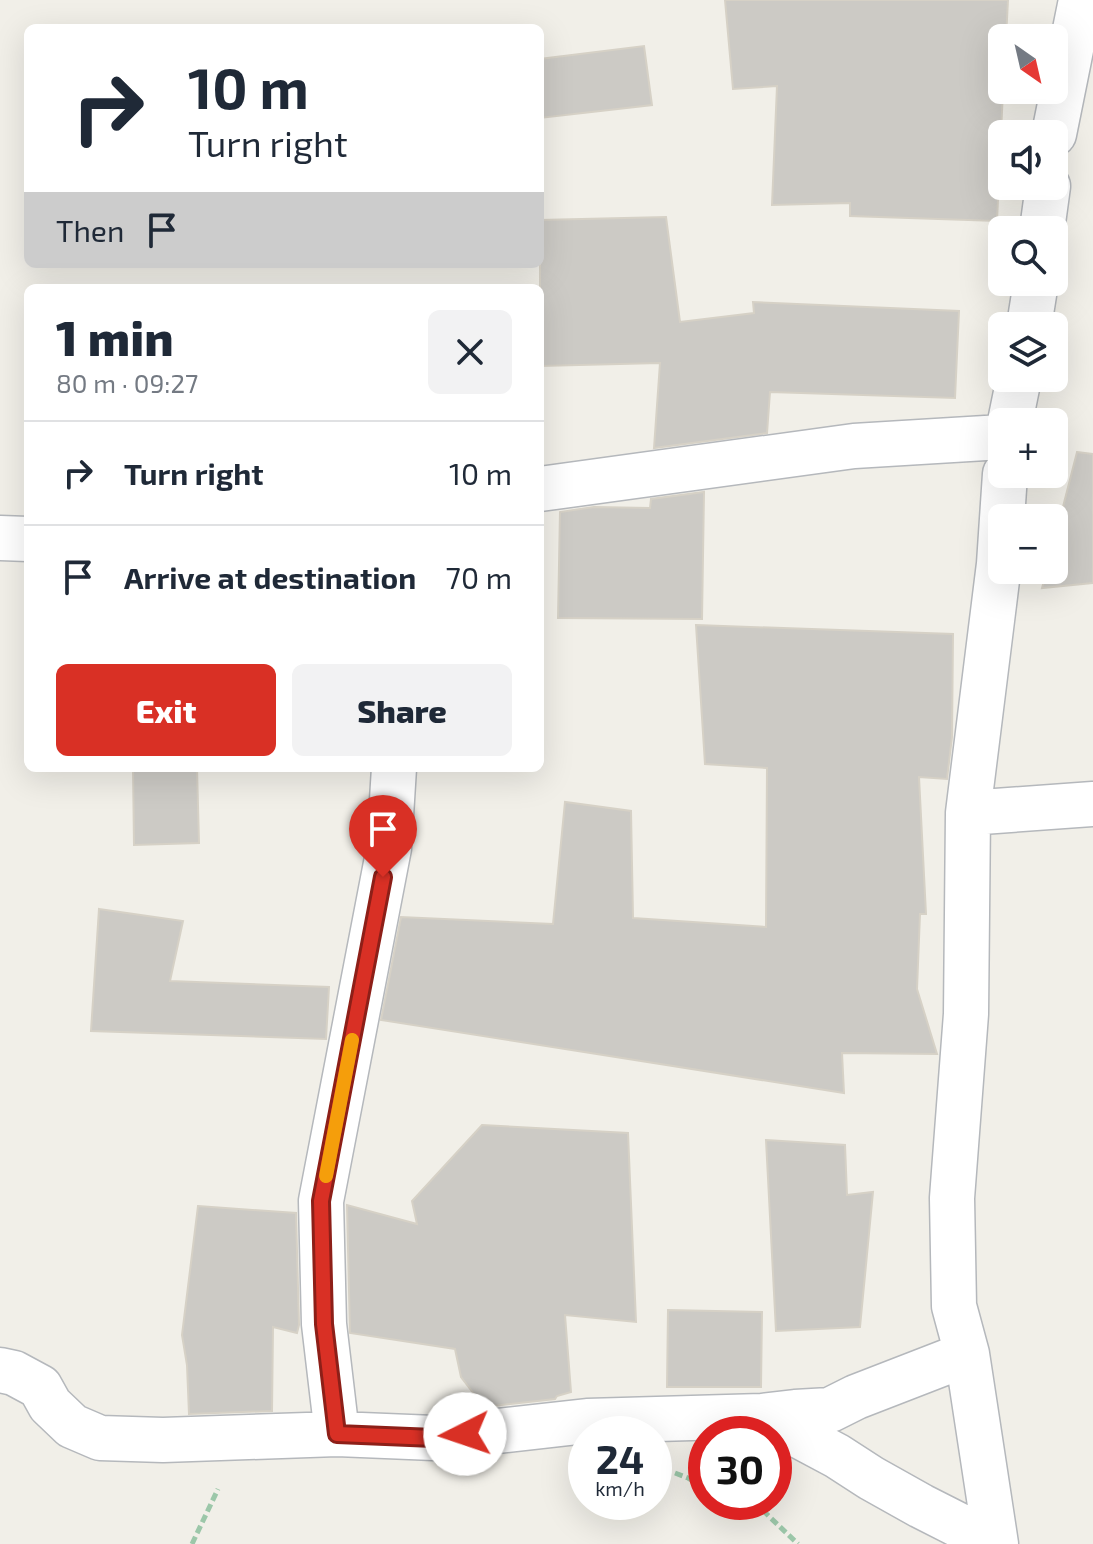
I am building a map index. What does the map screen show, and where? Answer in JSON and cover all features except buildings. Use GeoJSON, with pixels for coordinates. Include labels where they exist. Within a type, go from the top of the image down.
{"type":"FeatureCollection","features":[{"type":"Feature","properties":{"kind":"street"},"geometry":{"type":"LineString","coordinates":[[1057,120],[1081,0]]}},
{"type":"Feature","properties":{"kind":"street"},"geometry":{"type":"LineString","coordinates":[[544,488],[854,446],[988,438]]}},
{"type":"Feature","properties":{"kind":"street"},"geometry":{"type":"LineString","coordinates":[[996,1544],[967,1354],[954,1306],[952,1198],[966,1014],[968,813],[999,564],[1004,488]]}},
{"type":"Feature","properties":{"kind":"street"},"geometry":{"type":"LineString","coordinates":[[0,538],[24,539]]}},
{"type":"Feature","properties":{"kind":"street"},"geometry":{"type":"LineString","coordinates":[[337,1434],[324,1324],[321,1201],[389,848],[394,772]]}},
{"type":"Feature","properties":{"kind":"street"},"geometry":{"type":"LineString","coordinates":[[968,813],[1093,804]]}},
{"type":"Feature","properties":{"kind":"street"},"geometry":{"type":"LineString","coordinates":[[762,1416],[830,1410],[967,1354]]}},
{"type":"Feature","properties":{"kind":"street"},"geometry":{"type":"LineString","coordinates":[[0,1370],[14,1373],[40,1387],[50,1405],[72,1426],[100,1438],[163,1440],[337,1434],[434,1438],[587,1421],[688,1418]]}},
{"type":"Feature","properties":{"kind":"street"},"geometry":{"type":"LineString","coordinates":[[792,1432],[921,1506],[996,1544]]}},
{"type":"Feature","properties":{"kind":"path"},"geometry":{"type":"LineString","coordinates":[[773,1520],[798,1544]]}},
{"type":"Feature","properties":{"kind":"slow traffic"},"geometry":{"type":"LineString","coordinates":[[326,1176],[352,1040]]}},
{"type":"Feature","properties":{"kind":"route"},"geometry":{"type":"LineString","coordinates":[[383,877],[321,1201],[324,1324],[337,1434],[434,1438],[465,1434]]}}]}
